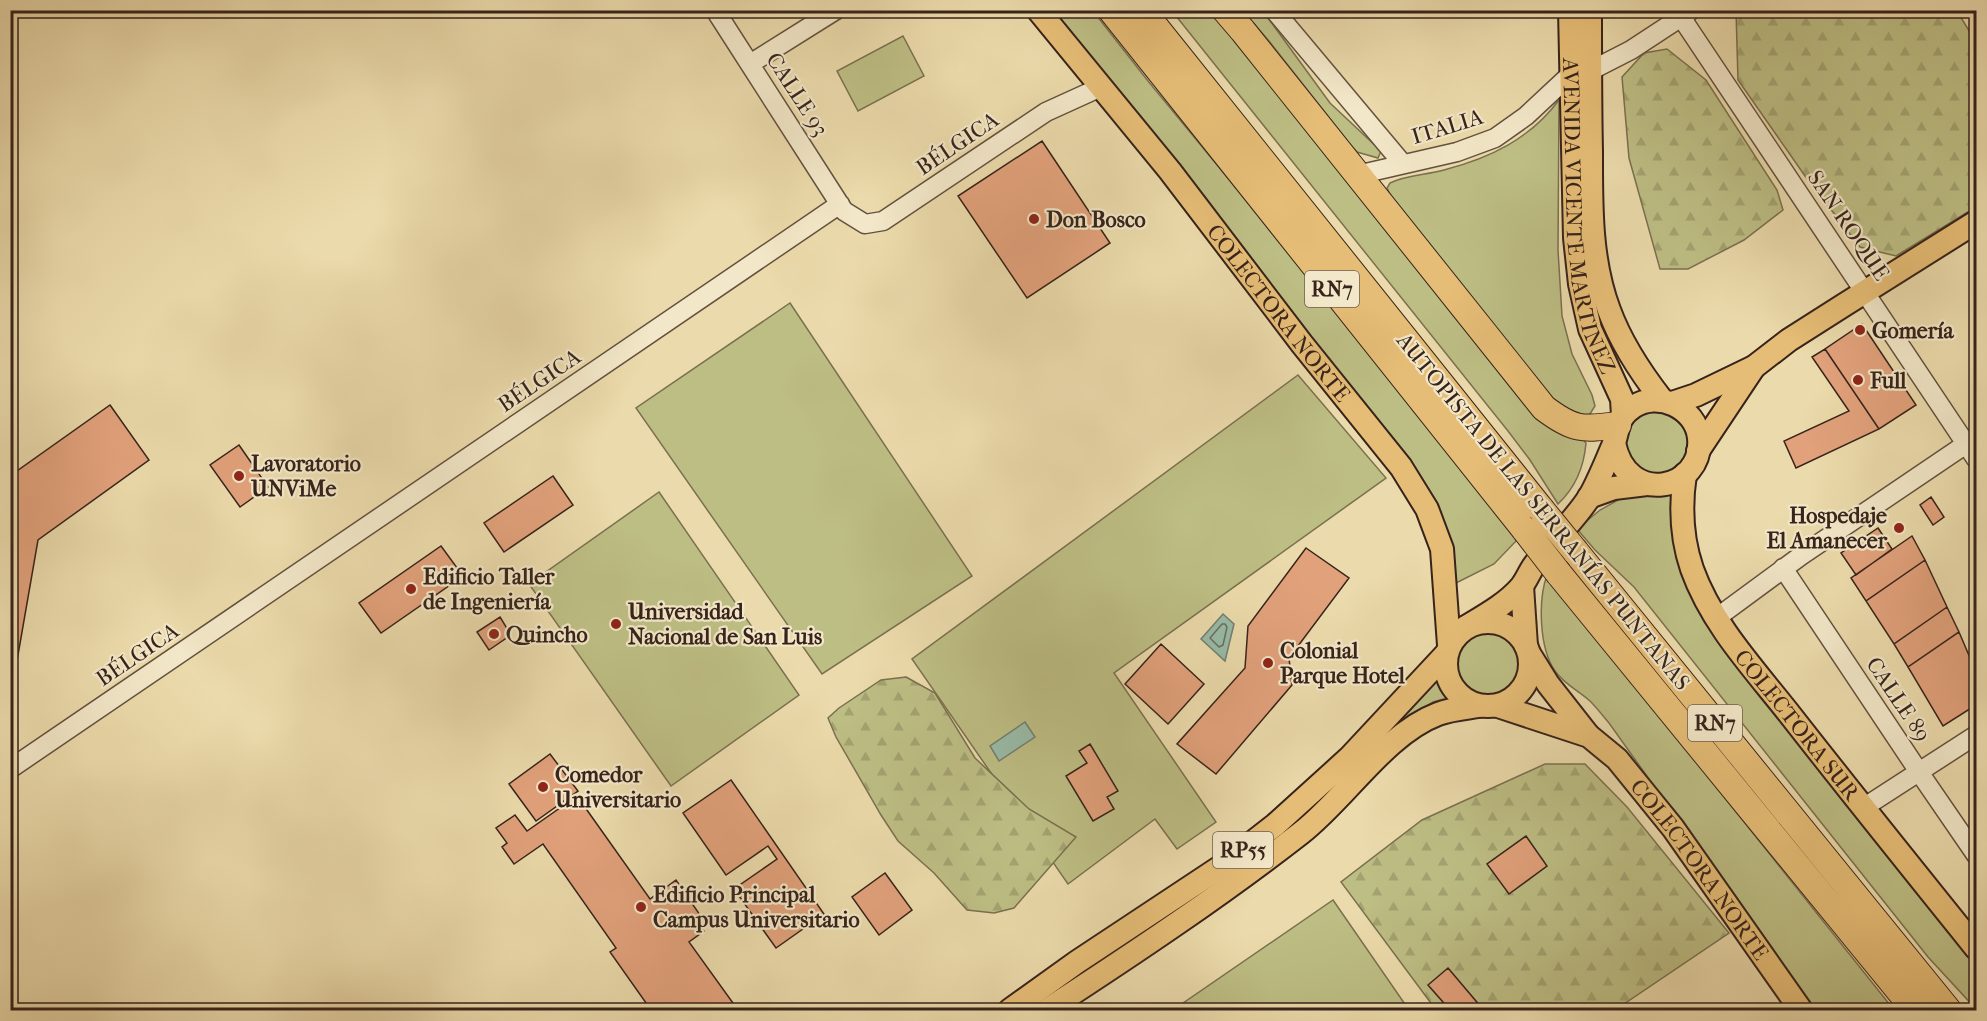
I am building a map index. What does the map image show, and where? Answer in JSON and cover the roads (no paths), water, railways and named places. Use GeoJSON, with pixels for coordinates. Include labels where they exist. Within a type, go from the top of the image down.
{"type":"FeatureCollection","features":[{"type":"Feature","properties":{"kind":"highway","name":"AUTOPISTA DE LAS SERRANÍAS PUNTANAS"},"geometry":{"type":"LineString","coordinates":[[1111,10],[1559,574],[1915,1011]]}},
{"type":"Feature","properties":{"kind":"highway","name":"AUTOPISTA DE LAS SERRANÍAS PUNTANAS"},"geometry":{"type":"LineString","coordinates":[[1142,10],[1541,509],[1948,1011]]}},
{"type":"Feature","properties":{"kind":"highway"},"geometry":{"type":"LineString","coordinates":[[1225,10],[1544,408],[1563,423],[1575,427],[1618,428]]}},
{"type":"Feature","properties":{"kind":"highway"},"geometry":{"type":"LineString","coordinates":[[1853,894],[1964,1011]]}},
{"type":"Feature","properties":{"kind":"main road","name":"COLECTORA NORTE"},"geometry":{"type":"LineString","coordinates":[[1038,10],[1170,171],[1302,344],[1407,476],[1427,509],[1442,549],[1448,650]]}},
{"type":"Feature","properties":{"kind":"main road","name":"AVENIDA VICENTE MARTINEZ"},"geometry":{"type":"LineString","coordinates":[[1570,10],[1580,73],[1591,217],[1598,272],[1608,310],[1625,345],[1646,380],[1667,402]]}},
{"type":"Feature","properties":{"kind":"main road","name":"AVENIDA VICENTE MARTINEZ"},"geometry":{"type":"LineString","coordinates":[[1590,10],[1580,73],[1575,238],[1580,284],[1590,329],[1622,399],[1618,428]]}},
{"type":"Feature","properties":{"kind":"main road"},"geometry":{"type":"LineString","coordinates":[[1466,627],[1492,612],[1522,586],[1533,568],[1590,496],[1618,428],[1633,407],[1647,401],[1667,402],[1696,395],[1754,367],[1789,340],[1977,222]]}},
{"type":"Feature","properties":{"kind":"main road"},"geometry":{"type":"LineString","coordinates":[[1698,451],[1754,367]]}},
{"type":"Feature","properties":{"kind":"main road"},"geometry":{"type":"LineString","coordinates":[[1590,496],[1614,488],[1667,483],[1685,474],[1694,464],[1699,437],[1695,424],[1687,412],[1667,402]]}},
{"type":"Feature","properties":{"kind":"main road"},"geometry":{"type":"LineString","coordinates":[[1618,428],[1617,458],[1624,470],[1635,479],[1647,484]]}},
{"type":"Feature","properties":{"kind":"main road","name":"COLECTORA SUR"},"geometry":{"type":"LineString","coordinates":[[1685,474],[1681,501],[1684,535],[1692,569],[1715,619],[1863,808],[1977,948]]}},
{"type":"Feature","properties":{"kind":"main road"},"geometry":{"type":"LineString","coordinates":[[1522,586],[1528,651]]}},
{"type":"Feature","properties":{"kind":"main road","name":"RP55"},"geometry":{"type":"LineString","coordinates":[[1019,1008],[1053,1003],[1201,905],[1303,832],[1396,740],[1418,724],[1439,714],[1489,706],[1510,700],[1521,692],[1530,668],[1528,651],[1520,636],[1501,624],[1490,622],[1466,627],[1456,635],[1448,650],[1349,758],[1275,825],[1225,864],[1077,962],[1053,1003]]}},
{"type":"Feature","properties":{"kind":"main road","name":"RP55"},"geometry":{"type":"LineString","coordinates":[[1448,650],[1447,674],[1456,692],[1466,701],[1489,706]]}},
{"type":"Feature","properties":{"kind":"main road","name":"COLECTORA NORTE"},"geometry":{"type":"LineString","coordinates":[[1528,651],[1548,684],[1589,736],[1617,759],[1673,828],[1801,1011]]}},
{"type":"Feature","properties":{"kind":"main road","name":"COLECTORA NORTE"},"geometry":{"type":"LineString","coordinates":[[1489,706],[1589,736]]}},
{"type":"Feature","properties":{"kind":"street","name":"CALLE 93"},"geometry":{"type":"LineString","coordinates":[[716,10],[840,204]]}},
{"type":"Feature","properties":{"kind":"street"},"geometry":{"type":"LineString","coordinates":[[750,64],[836,10]]}},
{"type":"Feature","properties":{"kind":"street"},"geometry":{"type":"LineString","coordinates":[[1274,10],[1403,164]]}},
{"type":"Feature","properties":{"kind":"street","name":"ITALIA"},"geometry":{"type":"LineString","coordinates":[[1357,175],[1457,152],[1495,138],[1580,73],[1631,50],[1686,14]]}},
{"type":"Feature","properties":{"kind":"street","name":"SAN ROQUE"},"geometry":{"type":"LineString","coordinates":[[1686,14],[1865,292],[1973,447]]}},
{"type":"Feature","properties":{"kind":"street","name":"BÉLGICA"},"geometry":{"type":"LineString","coordinates":[[10,769],[840,204],[844,211],[865,224],[883,221],[1046,112],[1101,87]]}},
{"type":"Feature","properties":{"kind":"street"},"geometry":{"type":"LineString","coordinates":[[1715,619],[1783,568],[1895,491],[1973,447]]}},
{"type":"Feature","properties":{"kind":"street","name":"CALLE 89"},"geometry":{"type":"LineString","coordinates":[[1783,568],[1977,855]]}},
{"type":"Feature","properties":{"kind":"street"},"geometry":{"type":"LineString","coordinates":[[1863,808],[1977,735]]}},
{"type":"Feature","properties":{"kind":"water"},"geometry":{"type":"Polygon","coordinates":[[[1223,614],[1234,624],[1225,661],[1201,639],[1223,614]]]}},
{"type":"Feature","properties":{"kind":"water"},"geometry":{"type":"Polygon","coordinates":[[[1025,722],[1035,737],[999,761],[990,746],[1025,722]]]}},
{"type":"Feature","properties":{"kind":"place","name":"Don Bosco"},"geometry":{"type":"Point","coordinates":[1034,219]}},
{"type":"Feature","properties":{"kind":"place","name":"Gomería"},"geometry":{"type":"Point","coordinates":[1860,330]}},
{"type":"Feature","properties":{"kind":"place","name":"Full"},"geometry":{"type":"Point","coordinates":[1858,380]}},
{"type":"Feature","properties":{"kind":"place","name":"Lavoratorio UNViMe"},"geometry":{"type":"Point","coordinates":[239,476]}},
{"type":"Feature","properties":{"kind":"place","name":"Hospedaje El Amanecer"},"geometry":{"type":"Point","coordinates":[1899,528]}},
{"type":"Feature","properties":{"kind":"place","name":"Edificio Taller de Ingeniería"},"geometry":{"type":"Point","coordinates":[411,589]}},
{"type":"Feature","properties":{"kind":"place","name":"Universidad Nacional de San Luis"},"geometry":{"type":"Point","coordinates":[616,624]}},
{"type":"Feature","properties":{"kind":"place","name":"Quincho"},"geometry":{"type":"Point","coordinates":[494,634]}},
{"type":"Feature","properties":{"kind":"place","name":"Colonial Parque Hotel"},"geometry":{"type":"Point","coordinates":[1268,663]}},
{"type":"Feature","properties":{"kind":"place","name":"Comedor Universitario"},"geometry":{"type":"Point","coordinates":[543,787]}},
{"type":"Feature","properties":{"kind":"place","name":"Edificio Principal Campus Universitario"},"geometry":{"type":"Point","coordinates":[641,907]}}]}
